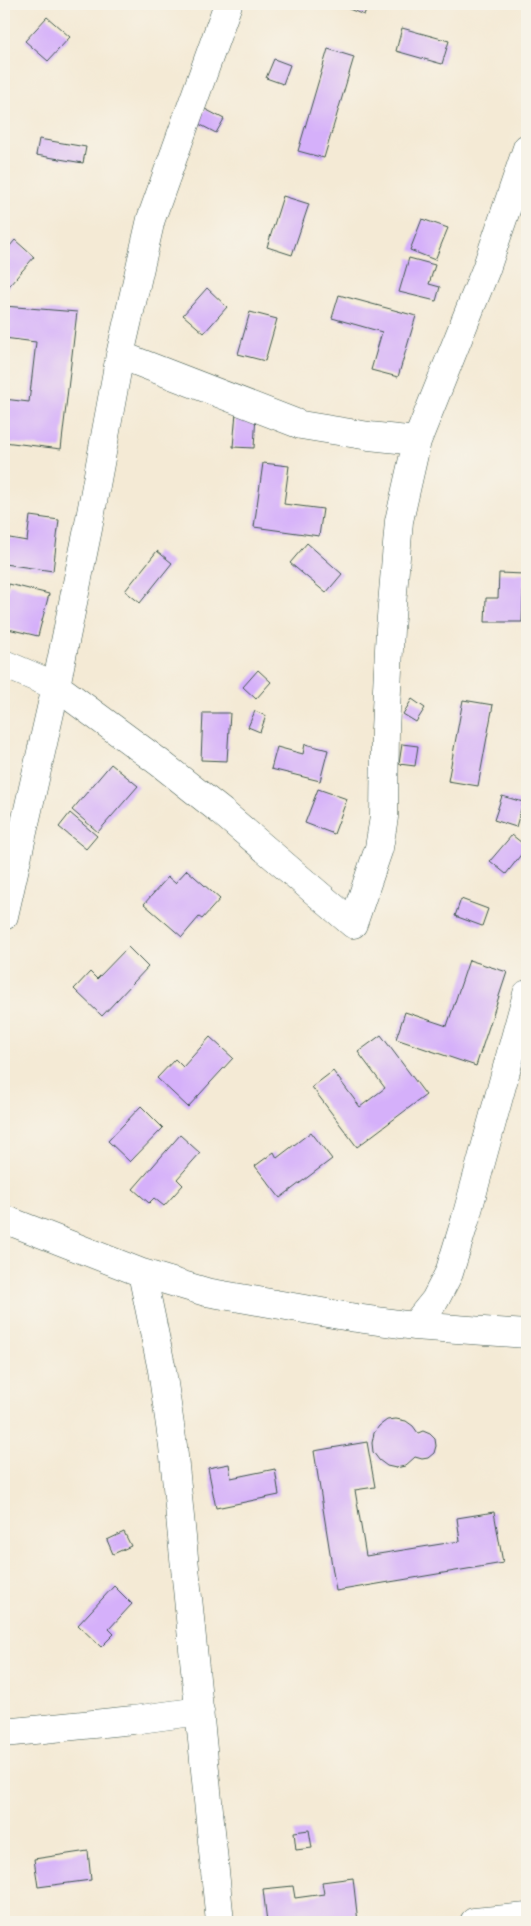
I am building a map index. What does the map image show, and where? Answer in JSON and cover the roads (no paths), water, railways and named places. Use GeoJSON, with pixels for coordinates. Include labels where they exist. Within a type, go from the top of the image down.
{"type":"FeatureCollection","features":[{"type":"Feature","properties":{"kind":"street"},"geometry":{"type":"LineString","coordinates":[[4,916],[56,686],[88,529],[120,355],[151,219],[228,4]]}},
{"type":"Feature","properties":{"kind":"street"},"geometry":{"type":"LineString","coordinates":[[4,664],[56,686],[160,763],[222,812],[353,924],[379,848],[384,817],[385,730],[398,531],[417,441],[486,269],[527,148]]}},
{"type":"Feature","properties":{"kind":"street"},"geometry":{"type":"LineString","coordinates":[[120,355],[301,425],[369,436],[417,441]]}},
{"type":"Feature","properties":{"kind":"street"},"geometry":{"type":"LineString","coordinates":[[414,1326],[435,1300],[449,1273],[527,994]]}},
{"type":"Feature","properties":{"kind":"street"},"geometry":{"type":"LineString","coordinates":[[4,1219],[142,1273],[206,1292],[414,1326],[527,1334]]}},
{"type":"Feature","properties":{"kind":"street"},"geometry":{"type":"LineString","coordinates":[[142,1273],[162,1370],[171,1437],[220,1922]]}},
{"type":"Feature","properties":{"kind":"street"},"geometry":{"type":"LineString","coordinates":[[4,1733],[200,1711]]}},
{"type":"Feature","properties":{"kind":"street"},"geometry":{"type":"LineString","coordinates":[[474,1922],[527,1916]]}}]}
